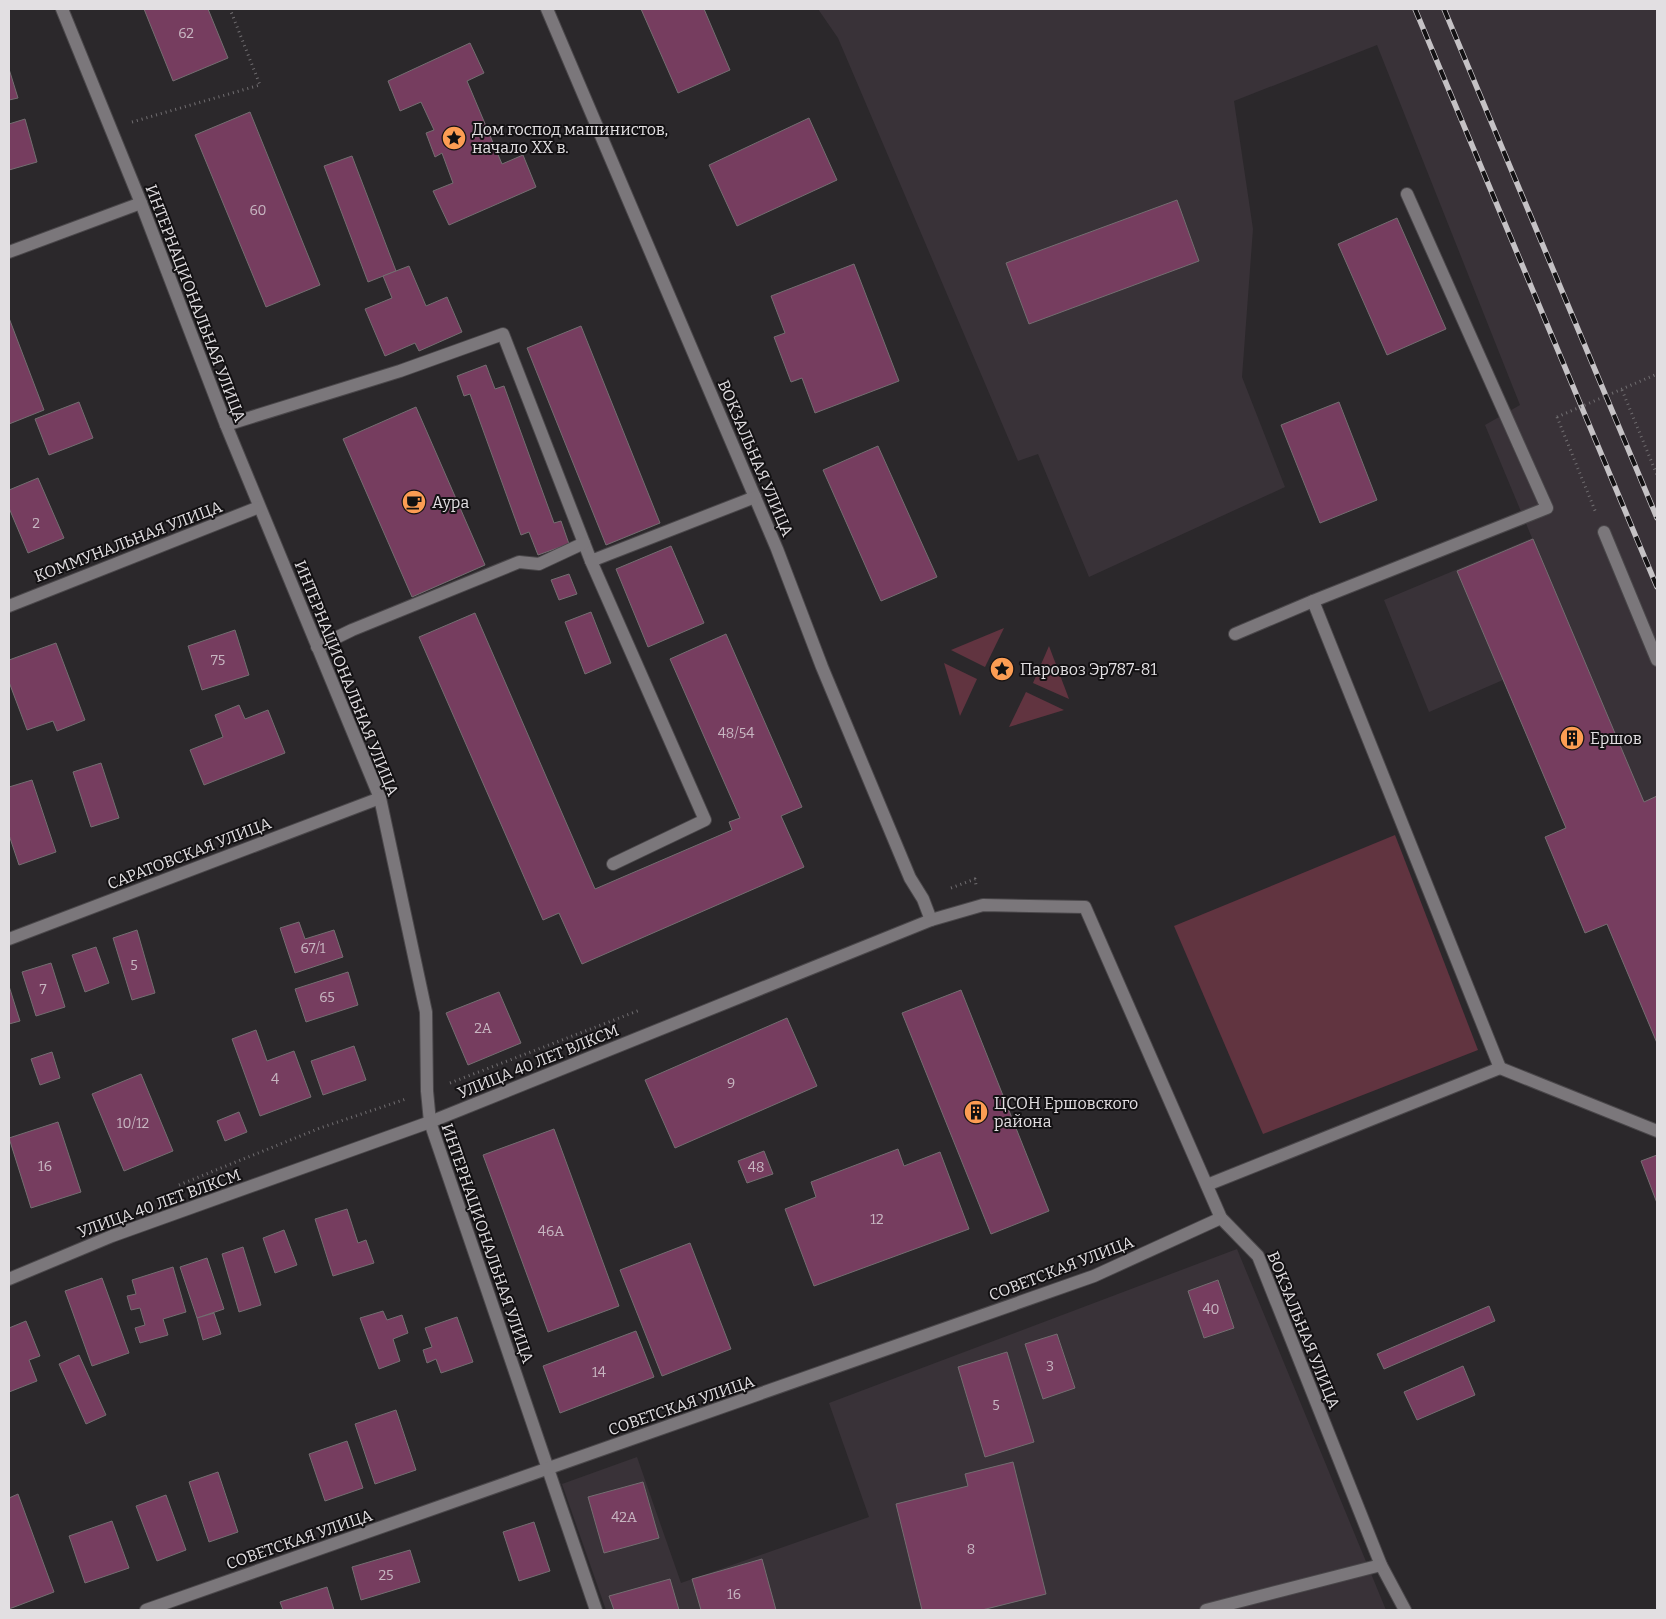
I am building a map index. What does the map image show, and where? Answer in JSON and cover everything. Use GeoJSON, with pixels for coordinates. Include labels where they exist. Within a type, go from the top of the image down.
{"type":"FeatureCollection","features":[{"type":"Feature","properties":{"kind":"street","name":"ИНТЕРНАЦИОНАЛЬНАЯ УЛИЦА"},"geometry":{"type":"LineString","coordinates":[[62,9],[141,203],[259,507],[380,798],[426,1012],[427,1091],[430,1122],[596,1610]]}},
{"type":"Feature","properties":{"kind":"street","name":"ВОКЗАЛЬНАЯ УЛИЦА"},"geometry":{"type":"LineString","coordinates":[[547,9],[777,549],[822,667],[883,814],[910,878],[931,920]]}},
{"type":"Feature","properties":{"kind":"street"},"geometry":{"type":"LineString","coordinates":[[1235,634],[1547,508],[1407,194]]}},
{"type":"Feature","properties":{"kind":"street"},"geometry":{"type":"LineString","coordinates":[[9,252],[141,203]]}},
{"type":"Feature","properties":{"kind":"street"},"geometry":{"type":"LineString","coordinates":[[226,425],[400,371],[503,334],[591,561],[705,820],[613,864]]}},
{"type":"Feature","properties":{"kind":"street"},"geometry":{"type":"LineString","coordinates":[[591,561],[755,497]]}},
{"type":"Feature","properties":{"kind":"street","name":"КОММУНАЛЬНАЯ УЛИЦА"},"geometry":{"type":"LineString","coordinates":[[9,606],[259,507]]}},
{"type":"Feature","properties":{"kind":"street"},"geometry":{"type":"LineString","coordinates":[[1604,532],[1657,660]]}},
{"type":"Feature","properties":{"kind":"street"},"geometry":{"type":"LineString","coordinates":[[317,646],[519,562],[539,564],[584,543]]}},
{"type":"Feature","properties":{"kind":"street"},"geometry":{"type":"LineString","coordinates":[[1313,601],[1500,1068]]}},
{"type":"Feature","properties":{"kind":"street","name":"САРАТОВСКАЯ УЛИЦА"},"geometry":{"type":"LineString","coordinates":[[9,939],[380,798]]}},
{"type":"Feature","properties":{"kind":"street","name":"УЛИЦА 40 ЛЕТ ВЛКСМ"},"geometry":{"type":"LineString","coordinates":[[9,1279],[112,1236],[430,1122],[931,920],[983,905],[1085,907]]}},
{"type":"Feature","properties":{"kind":"street","name":"ВОКЗАЛЬНАЯ УЛИЦА"},"geometry":{"type":"LineString","coordinates":[[1085,907],[1221,1218],[1258,1256],[1381,1565],[1405,1610]]}},
{"type":"Feature","properties":{"kind":"street"},"geometry":{"type":"LineString","coordinates":[[1207,1185],[1500,1068],[1657,1131]]}},
{"type":"Feature","properties":{"kind":"street","name":"СОВЕТСКАЯ УЛИЦА"},"geometry":{"type":"LineString","coordinates":[[146,1610],[1094,1276],[1221,1218]]}},
{"type":"Feature","properties":{"kind":"street"},"geometry":{"type":"LineString","coordinates":[[1206,1610],[1381,1565]]}},
{"type":"Feature","properties":{"kind":"path"},"geometry":{"type":"LineString","coordinates":[[111,128],[260,85],[230,9]]}},
{"type":"Feature","properties":{"kind":"path"},"geometry":{"type":"LineString","coordinates":[[1604,532],[1557,417],[1657,374]]}},
{"type":"Feature","properties":{"kind":"path"},"geometry":{"type":"LineString","coordinates":[[1622,390],[1657,476]]}},
{"type":"Feature","properties":{"kind":"path"},"geometry":{"type":"LineString","coordinates":[[922,899],[975,879],[983,905]]}},
{"type":"Feature","properties":{"kind":"path"},"geometry":{"type":"LineString","coordinates":[[174,1188],[320,1128],[427,1091],[643,1009]]}},
{"type":"Feature","properties":{"kind":"shaded area"},"geometry":{"type":"Polygon","coordinates":[[[818,9],[1657,9],[1657,1043],[1503,680],[1429,712],[1384,600],[1532,538],[1485,425],[1520,405],[1377,45],[1234,101],[1253,229],[1242,377],[1285,487],[1089,577],[1038,454],[1018,461],[838,38],[818,9]]]}},
{"type":"Feature","properties":{"kind":"shaded area"},"geometry":{"type":"Polygon","coordinates":[[[1004,628],[985,667],[951,650],[1004,628]]]}},
{"type":"Feature","properties":{"kind":"shaded area"},"geometry":{"type":"Polygon","coordinates":[[[1049,646],[1069,699],[1033,683],[1049,646]]]}},
{"type":"Feature","properties":{"kind":"shaded area"},"geometry":{"type":"Polygon","coordinates":[[[944,663],[977,679],[960,716],[944,663]]]}},
{"type":"Feature","properties":{"kind":"shaded area"},"geometry":{"type":"Polygon","coordinates":[[[1026,692],[1064,710],[1009,727],[1026,692]]]}},
{"type":"Feature","properties":{"kind":"shaded area"},"geometry":{"type":"Polygon","coordinates":[[[1395,835],[1478,1050],[1263,1134],[1174,926],[1395,835]]]}},
{"type":"Feature","properties":{"kind":"shaded area"},"geometry":{"type":"Polygon","coordinates":[[[1237,1249],[1386,1610],[606,1610],[562,1484],[637,1457],[681,1583],[869,1517],[829,1403],[1237,1249]]]}},
{"type":"Feature","properties":{"kind":"building"},"geometry":{"type":"Polygon","coordinates":[[[144,9],[208,9],[228,58],[173,81],[144,9]]]}},
{"type":"Feature","properties":{"kind":"building"},"geometry":{"type":"Polygon","coordinates":[[[641,9],[704,9],[730,70],[678,93],[641,9]]]}},
{"type":"Feature","properties":{"kind":"building"},"geometry":{"type":"Polygon","coordinates":[[[470,43],[484,73],[467,81],[502,164],[523,155],[536,187],[449,225],[433,191],[453,183],[442,153],[435,157],[426,133],[434,130],[421,102],[400,111],[388,81],[470,43]]]}},
{"type":"Feature","properties":{"kind":"building"},"geometry":{"type":"Polygon","coordinates":[[[9,69],[18,98],[9,100],[9,69]]]}},
{"type":"Feature","properties":{"kind":"building"},"geometry":{"type":"Polygon","coordinates":[[[250,112],[320,285],[266,307],[195,135],[250,112]]]}},
{"type":"Feature","properties":{"kind":"building"},"geometry":{"type":"Polygon","coordinates":[[[809,118],[837,180],[737,226],[709,165],[809,118]]]}},
{"type":"Feature","properties":{"kind":"building"},"geometry":{"type":"Polygon","coordinates":[[[25,119],[37,162],[9,170],[9,124],[25,119]]]}},
{"type":"Feature","properties":{"kind":"building"},"geometry":{"type":"Polygon","coordinates":[[[352,156],[396,271],[368,282],[324,166],[352,156]]]}},
{"type":"Feature","properties":{"kind":"building"},"geometry":{"type":"Polygon","coordinates":[[[1177,200],[1199,261],[1029,324],[1006,263],[1177,200]]]}},
{"type":"Feature","properties":{"kind":"building"},"geometry":{"type":"Polygon","coordinates":[[[1397,218],[1446,329],[1387,355],[1338,244],[1397,218]]]}},
{"type":"Feature","properties":{"kind":"building"},"geometry":{"type":"Polygon","coordinates":[[[854,264],[899,381],[815,413],[802,378],[791,382],[774,337],[785,333],[771,296],[854,264]]]}},
{"type":"Feature","properties":{"kind":"building"},"geometry":{"type":"Polygon","coordinates":[[[409,266],[426,306],[447,297],[462,332],[419,351],[415,343],[385,356],[365,309],[392,298],[383,276],[409,266]]]}},
{"type":"Feature","properties":{"kind":"building"},"geometry":{"type":"Polygon","coordinates":[[[9,318],[44,410],[9,424],[9,318]]]}},
{"type":"Feature","properties":{"kind":"building"},"geometry":{"type":"Polygon","coordinates":[[[581,326],[660,523],[606,545],[527,348],[581,326]]]}},
{"type":"Feature","properties":{"kind":"building"},"geometry":{"type":"Polygon","coordinates":[[[486,365],[495,389],[504,386],[554,523],[561,521],[569,544],[538,555],[529,532],[521,535],[470,394],[464,396],[457,376],[486,365]]]}},
{"type":"Feature","properties":{"kind":"building"},"geometry":{"type":"Polygon","coordinates":[[[79,402],[93,438],[49,455],[35,419],[79,402]]]}},
{"type":"Feature","properties":{"kind":"building"},"geometry":{"type":"Polygon","coordinates":[[[1339,402],[1377,500],[1320,523],[1281,425],[1339,402]]]}},
{"type":"Feature","properties":{"kind":"building","name":"Аура"},"geometry":{"type":"Polygon","coordinates":[[[416,407],[485,565],[412,597],[343,439],[416,407]]]}},
{"type":"Feature","properties":{"kind":"building"},"geometry":{"type":"Polygon","coordinates":[[[878,446],[937,577],[881,601],[823,470],[878,446]]]}},
{"type":"Feature","properties":{"kind":"building"},"geometry":{"type":"Polygon","coordinates":[[[38,478],[64,538],[28,553],[9,508],[9,490],[38,478]]]}},
{"type":"Feature","properties":{"kind":"building","name":"Ершов"},"geometry":{"type":"Polygon","coordinates":[[[1533,539],[1644,802],[1657,796],[1657,1043],[1607,924],[1585,933],[1545,837],[1566,828],[1457,571],[1533,539]]]}},
{"type":"Feature","properties":{"kind":"building"},"geometry":{"type":"Polygon","coordinates":[[[671,546],[704,623],[648,647],[616,569],[671,546]]]}},
{"type":"Feature","properties":{"kind":"building"},"geometry":{"type":"Polygon","coordinates":[[[569,574],[577,594],[559,600],[551,580],[569,574]]]}},
{"type":"Feature","properties":{"kind":"building"},"geometry":{"type":"Polygon","coordinates":[[[591,612],[611,663],[585,674],[565,622],[591,612]]]}},
{"type":"Feature","properties":{"kind":"building"},"geometry":{"type":"Polygon","coordinates":[[[475,613],[595,889],[732,830],[729,822],[740,818],[670,659],[726,634],[802,807],[781,816],[804,867],[582,964],[559,913],[543,920],[419,637],[475,613]]]}},
{"type":"Feature","properties":{"kind":"building"},"geometry":{"type":"Polygon","coordinates":[[[235,630],[249,675],[202,690],[188,646],[235,630]]]}},
{"type":"Feature","properties":{"kind":"building"},"geometry":{"type":"Polygon","coordinates":[[[56,643],[85,720],[57,731],[53,721],[27,730],[9,682],[9,660],[56,643]]]}},
{"type":"Feature","properties":{"kind":"building"},"geometry":{"type":"Polygon","coordinates":[[[239,705],[245,719],[268,710],[285,753],[204,785],[190,750],[223,737],[215,715],[239,705]]]}},
{"type":"Feature","properties":{"kind":"building"},"geometry":{"type":"Polygon","coordinates":[[[101,763],[119,818],[91,827],[73,772],[101,763]]]}},
{"type":"Feature","properties":{"kind":"building"},"geometry":{"type":"Polygon","coordinates":[[[32,780],[56,852],[19,865],[9,835],[9,787],[32,780]]]}},
{"type":"Feature","properties":{"kind":"building"},"geometry":{"type":"Polygon","coordinates":[[[299,922],[305,939],[334,930],[343,957],[295,973],[280,928],[299,922]]]}},
{"type":"Feature","properties":{"kind":"building"},"geometry":{"type":"Polygon","coordinates":[[[137,930],[155,993],[132,1000],[113,938],[137,930]]]}},
{"type":"Feature","properties":{"kind":"building"},"geometry":{"type":"Polygon","coordinates":[[[96,947],[109,983],[85,992],[72,955],[96,947]]]}},
{"type":"Feature","properties":{"kind":"building"},"geometry":{"type":"Polygon","coordinates":[[[51,963],[65,1007],[36,1016],[22,972],[51,963]]]}},
{"type":"Feature","properties":{"kind":"building"},"geometry":{"type":"Polygon","coordinates":[[[348,972],[358,1005],[306,1022],[295,989],[348,972]]]}},
{"type":"Feature","properties":{"kind":"building"},"geometry":{"type":"Polygon","coordinates":[[[9,986],[20,1021],[9,1024],[9,986]]]}},
{"type":"Feature","properties":{"kind":"building","name":"ЦСОН Ершовского района"},"geometry":{"type":"Polygon","coordinates":[[[961,990],[1049,1211],[991,1234],[902,1013],[961,990]]]}},
{"type":"Feature","properties":{"kind":"building"},"geometry":{"type":"Polygon","coordinates":[[[499,992],[521,1043],[468,1065],[446,1013],[499,992]]]}},
{"type":"Feature","properties":{"kind":"building"},"geometry":{"type":"Polygon","coordinates":[[[787,1018],[817,1086],[675,1148],[645,1080],[787,1018]]]}},
{"type":"Feature","properties":{"kind":"building"},"geometry":{"type":"Polygon","coordinates":[[[256,1030],[267,1061],[294,1051],[311,1097],[260,1116],[232,1039],[256,1030]]]}},
{"type":"Feature","properties":{"kind":"building"},"geometry":{"type":"Polygon","coordinates":[[[354,1046],[366,1080],[323,1095],[311,1061],[354,1046]]]}},
{"type":"Feature","properties":{"kind":"building"},"geometry":{"type":"Polygon","coordinates":[[[52,1052],[60,1078],[40,1085],[31,1059],[52,1052]]]}},
{"type":"Feature","properties":{"kind":"building"},"geometry":{"type":"Polygon","coordinates":[[[141,1074],[173,1151],[124,1171],[92,1094],[141,1074]]]}},
{"type":"Feature","properties":{"kind":"building"},"geometry":{"type":"Polygon","coordinates":[[[239,1112],[247,1132],[225,1141],[217,1121],[239,1112]]]}},
{"type":"Feature","properties":{"kind":"building"},"geometry":{"type":"Polygon","coordinates":[[[58,1122],[81,1192],[31,1208],[9,1138],[58,1122]]]}},
{"type":"Feature","properties":{"kind":"building"},"geometry":{"type":"Polygon","coordinates":[[[554,1129],[619,1306],[548,1332],[483,1155],[554,1129]]]}},
{"type":"Feature","properties":{"kind":"building"},"geometry":{"type":"Polygon","coordinates":[[[898,1149],[904,1166],[940,1152],[969,1229],[814,1286],[785,1209],[816,1197],[811,1182],[898,1149]]]}},
{"type":"Feature","properties":{"kind":"building"},"geometry":{"type":"Polygon","coordinates":[[[764,1151],[773,1174],[747,1183],[738,1161],[764,1151]]]}},
{"type":"Feature","properties":{"kind":"building"},"geometry":{"type":"Polygon","coordinates":[[[1657,1155],[1657,1203],[1641,1161],[1657,1155]]]}},
{"type":"Feature","properties":{"kind":"building"},"geometry":{"type":"Polygon","coordinates":[[[347,1209],[358,1243],[366,1240],[374,1263],[333,1276],[315,1219],[347,1209]]]}},
{"type":"Feature","properties":{"kind":"building"},"geometry":{"type":"Polygon","coordinates":[[[284,1230],[297,1265],[275,1273],[263,1238],[284,1230]]]}},
{"type":"Feature","properties":{"kind":"building"},"geometry":{"type":"Polygon","coordinates":[[[690,1243],[731,1349],[662,1376],[620,1270],[690,1243]]]}},
{"type":"Feature","properties":{"kind":"building"},"geometry":{"type":"Polygon","coordinates":[[[243,1247],[261,1305],[239,1312],[222,1254],[243,1247]]]}},
{"type":"Feature","properties":{"kind":"building"},"geometry":{"type":"Polygon","coordinates":[[[207,1258],[224,1309],[197,1318],[180,1267],[207,1258]]]}},
{"type":"Feature","properties":{"kind":"building"},"geometry":{"type":"Polygon","coordinates":[[[173,1267],[186,1312],[163,1319],[168,1335],[140,1343],[135,1328],[145,1325],[140,1308],[131,1310],[127,1296],[136,1294],[132,1280],[173,1267]]]}},
{"type":"Feature","properties":{"kind":"building"},"geometry":{"type":"Polygon","coordinates":[[[102,1278],[129,1353],[92,1366],[65,1291],[102,1278]]]}},
{"type":"Feature","properties":{"kind":"building"},"geometry":{"type":"Polygon","coordinates":[[[1218,1280],[1234,1328],[1204,1338],[1188,1291],[1218,1280]]]}},
{"type":"Feature","properties":{"kind":"building"},"geometry":{"type":"Polygon","coordinates":[[[1489,1306],[1495,1321],[1384,1369],[1377,1354],[1489,1306]]]}},
{"type":"Feature","properties":{"kind":"building"},"geometry":{"type":"Polygon","coordinates":[[[383,1311],[387,1320],[402,1315],[408,1333],[393,1339],[400,1361],[379,1369],[360,1318],[383,1311]]]}},
{"type":"Feature","properties":{"kind":"building"},"geometry":{"type":"Polygon","coordinates":[[[214,1313],[221,1334],[203,1340],[197,1318],[214,1313]]]}},
{"type":"Feature","properties":{"kind":"building"},"geometry":{"type":"Polygon","coordinates":[[[457,1317],[473,1362],[441,1373],[436,1359],[427,1363],[423,1350],[432,1347],[425,1328],[457,1317]]]}},
{"type":"Feature","properties":{"kind":"building"},"geometry":{"type":"Polygon","coordinates":[[[26,1321],[40,1356],[29,1360],[37,1381],[9,1392],[9,1328],[26,1321]]]}},
{"type":"Feature","properties":{"kind":"building"},"geometry":{"type":"Polygon","coordinates":[[[636,1331],[654,1377],[560,1413],[543,1366],[636,1331]]]}},
{"type":"Feature","properties":{"kind":"building"},"geometry":{"type":"Polygon","coordinates":[[[1057,1334],[1075,1388],[1043,1399],[1025,1344],[1057,1334]]]}},
{"type":"Feature","properties":{"kind":"building"},"geometry":{"type":"Polygon","coordinates":[[[1007,1352],[1034,1442],[985,1457],[958,1367],[1007,1352]]]}},
{"type":"Feature","properties":{"kind":"building"},"geometry":{"type":"Polygon","coordinates":[[[79,1355],[106,1415],[86,1424],[59,1364],[79,1355]]]}},
{"type":"Feature","properties":{"kind":"building"},"geometry":{"type":"Polygon","coordinates":[[[1463,1366],[1475,1395],[1417,1420],[1404,1392],[1463,1366]]]}},
{"type":"Feature","properties":{"kind":"building"},"geometry":{"type":"Polygon","coordinates":[[[396,1410],[416,1470],[375,1484],[355,1424],[396,1410]]]}},
{"type":"Feature","properties":{"kind":"building"},"geometry":{"type":"Polygon","coordinates":[[[347,1441],[363,1488],[325,1501],[309,1454],[347,1441]]]}},
{"type":"Feature","properties":{"kind":"building"},"geometry":{"type":"Polygon","coordinates":[[[1013,1462],[1046,1594],[982,1610],[922,1610],[896,1504],[968,1486],[965,1474],[1013,1462]]]}},
{"type":"Feature","properties":{"kind":"building"},"geometry":{"type":"Polygon","coordinates":[[[218,1472],[238,1532],[209,1542],[189,1482],[218,1472]]]}},
{"type":"Feature","properties":{"kind":"building"},"geometry":{"type":"Polygon","coordinates":[[[643,1482],[659,1538],[604,1553],[588,1497],[643,1482]]]}},
{"type":"Feature","properties":{"kind":"building"},"geometry":{"type":"Polygon","coordinates":[[[18,1494],[54,1592],[9,1609],[9,1498],[18,1494]]]}},
{"type":"Feature","properties":{"kind":"building"},"geometry":{"type":"Polygon","coordinates":[[[166,1495],[186,1550],[157,1561],[136,1506],[166,1495]]]}},
{"type":"Feature","properties":{"kind":"building"},"geometry":{"type":"Polygon","coordinates":[[[112,1521],[129,1568],[85,1583],[69,1536],[112,1521]]]}},
{"type":"Feature","properties":{"kind":"building"},"geometry":{"type":"Polygon","coordinates":[[[534,1522],[550,1571],[519,1581],[503,1532],[534,1522]]]}},
{"type":"Feature","properties":{"kind":"building"},"geometry":{"type":"Polygon","coordinates":[[[410,1550],[420,1582],[361,1600],[352,1567],[410,1550]]]}},
{"type":"Feature","properties":{"kind":"building"},"geometry":{"type":"Polygon","coordinates":[[[762,1559],[776,1610],[701,1610],[692,1579],[762,1559]]]}},
{"type":"Feature","properties":{"kind":"building"},"geometry":{"type":"Polygon","coordinates":[[[670,1579],[679,1610],[614,1610],[609,1596],[670,1579]]]}},
{"type":"Feature","properties":{"kind":"building"},"geometry":{"type":"Polygon","coordinates":[[[327,1587],[334,1610],[283,1610],[280,1602],[327,1587]]]}},
{"type":"Feature","properties":{"kind":"railway"},"geometry":{"type":"LineString","coordinates":[[1415,9],[1657,587]]}},
{"type":"Feature","properties":{"kind":"railway"},"geometry":{"type":"LineString","coordinates":[[1444,9],[1657,518]]}},
{"type":"Feature","properties":{"kind":"place","name":"Дом господ машинистов, начало XX в."},"geometry":{"type":"Point","coordinates":[454,138]}},
{"type":"Feature","properties":{"kind":"place","name":"Аура"},"geometry":{"type":"Point","coordinates":[414,502]}},
{"type":"Feature","properties":{"kind":"place","name":"Паровоз Эр787-81"},"geometry":{"type":"Point","coordinates":[1002,669]}},
{"type":"Feature","properties":{"kind":"place","name":"Ершов"},"geometry":{"type":"Point","coordinates":[1572,738]}},
{"type":"Feature","properties":{"kind":"place","name":"ЦСОН Ершовского района"},"geometry":{"type":"Point","coordinates":[976,1112]}}]}
